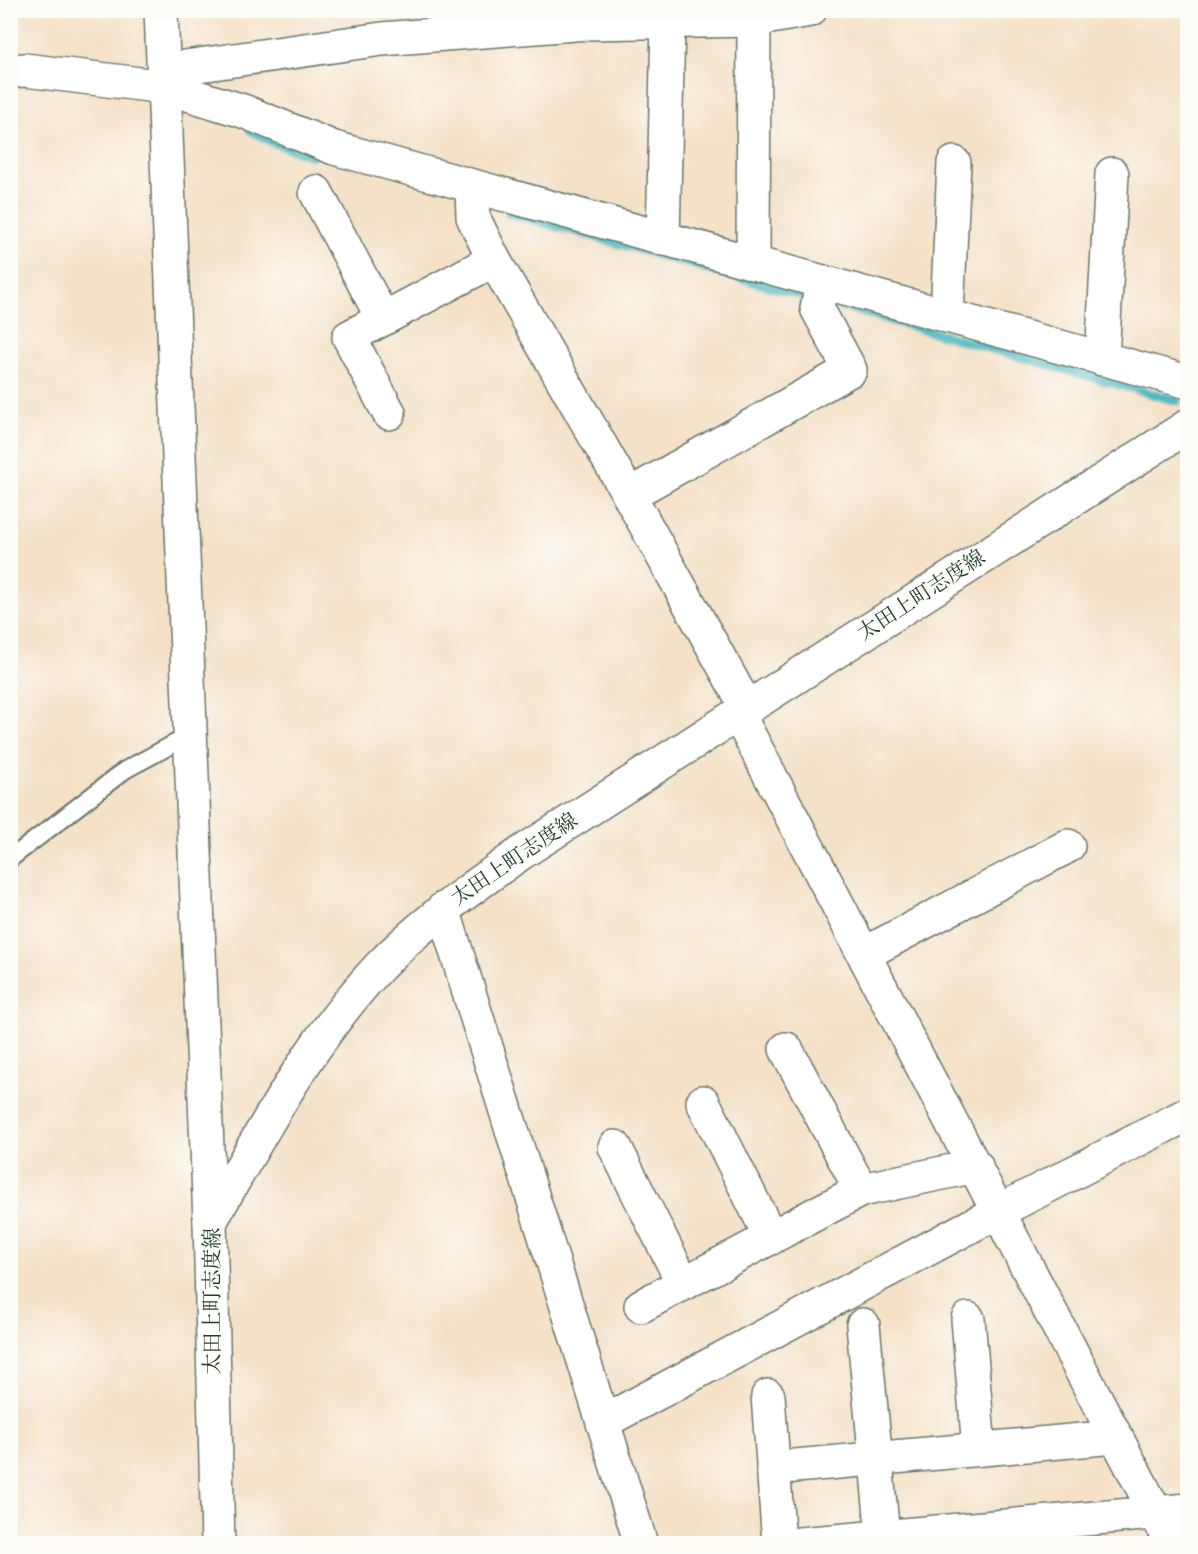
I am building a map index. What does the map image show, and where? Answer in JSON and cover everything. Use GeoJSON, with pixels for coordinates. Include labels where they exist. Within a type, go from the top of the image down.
{"type":"FeatureCollection","features":[{"type":"Feature","properties":{"kind":"street"},"geometry":{"type":"LineString","coordinates":[[161,10],[210,1222]]}},
{"type":"Feature","properties":{"kind":"street"},"geometry":{"type":"LineString","coordinates":[[10,71],[164,79],[382,39],[588,22],[668,23],[754,20],[810,10]]}},
{"type":"Feature","properties":{"kind":"street"},"geometry":{"type":"LineString","coordinates":[[753,263],[754,20]]}},
{"type":"Feature","properties":{"kind":"street"},"geometry":{"type":"LineString","coordinates":[[663,238],[668,23]]}},
{"type":"Feature","properties":{"kind":"street"},"geometry":{"type":"LineString","coordinates":[[164,79],[472,201],[663,238],[753,263],[819,295],[947,316],[1188,382]]}},
{"type":"Feature","properties":{"kind":"street"},"geometry":{"type":"LineString","coordinates":[[947,316],[954,164]]}},
{"type":"Feature","properties":{"kind":"street"},"geometry":{"type":"LineString","coordinates":[[1102,358],[1112,174]]}},
{"type":"Feature","properties":{"kind":"street"},"geometry":{"type":"LineString","coordinates":[[316,192],[383,319]]}},
{"type":"Feature","properties":{"kind":"street"},"geometry":{"type":"LineString","coordinates":[[472,201],[494,260],[629,495],[743,711],[1115,1437],[1172,1511],[1172,1544]]}},
{"type":"Feature","properties":{"kind":"street"},"geometry":{"type":"LineString","coordinates":[[389,412],[349,337],[494,260]]}},
{"type":"Feature","properties":{"kind":"street"},"geometry":{"type":"LineString","coordinates":[[629,495],[850,370],[819,295]]}},
{"type":"Feature","properties":{"kind":"street","name":"太田上町志度線"},"geometry":{"type":"LineString","coordinates":[[218,1544],[210,1222],[322,1036],[379,967],[443,909],[521,853],[1188,426]]}},
{"type":"Feature","properties":{"kind":"street"},"geometry":{"type":"LineString","coordinates":[[866,953],[1068,846]]}},
{"type":"Feature","properties":{"kind":"street"},"geometry":{"type":"LineString","coordinates":[[443,909],[641,1544]]}},
{"type":"Feature","properties":{"kind":"street"},"geometry":{"type":"LineString","coordinates":[[786,1049],[861,1190]]}},
{"type":"Feature","properties":{"kind":"street"},"geometry":{"type":"LineString","coordinates":[[703,1102],[771,1238]]}},
{"type":"Feature","properties":{"kind":"street"},"geometry":{"type":"LineString","coordinates":[[603,1422],[999,1211],[1188,1114]]}},
{"type":"Feature","properties":{"kind":"street"},"geometry":{"type":"LineString","coordinates":[[615,1147],[683,1283]]}},
{"type":"Feature","properties":{"kind":"street"},"geometry":{"type":"LineString","coordinates":[[641,1306],[861,1190],[976,1166]]}},
{"type":"Feature","properties":{"kind":"street"},"geometry":{"type":"LineString","coordinates":[[968,1319],[979,1449]]}},
{"type":"Feature","properties":{"kind":"street"},"geometry":{"type":"LineString","coordinates":[[863,1325],[883,1536]]}},
{"type":"Feature","properties":{"kind":"street"},"geometry":{"type":"LineString","coordinates":[[768,1396],[779,1544]]}},
{"type":"Feature","properties":{"kind":"street"},"geometry":{"type":"LineString","coordinates":[[773,1468],[1115,1437]]}},
{"type":"Feature","properties":{"kind":"street"},"geometry":{"type":"LineString","coordinates":[[799,1544],[1172,1511]]}},
{"type":"Feature","properties":{"kind":"lane"},"geometry":{"type":"LineString","coordinates":[[10,859],[125,770],[190,735]]}},
{"type":"Feature","properties":{"kind":"waterway"},"geometry":{"type":"LineString","coordinates":[[250,130],[274,143],[312,156]]}},
{"type":"Feature","properties":{"kind":"waterway"},"geometry":{"type":"LineString","coordinates":[[509,213],[1177,401]]}}]}
